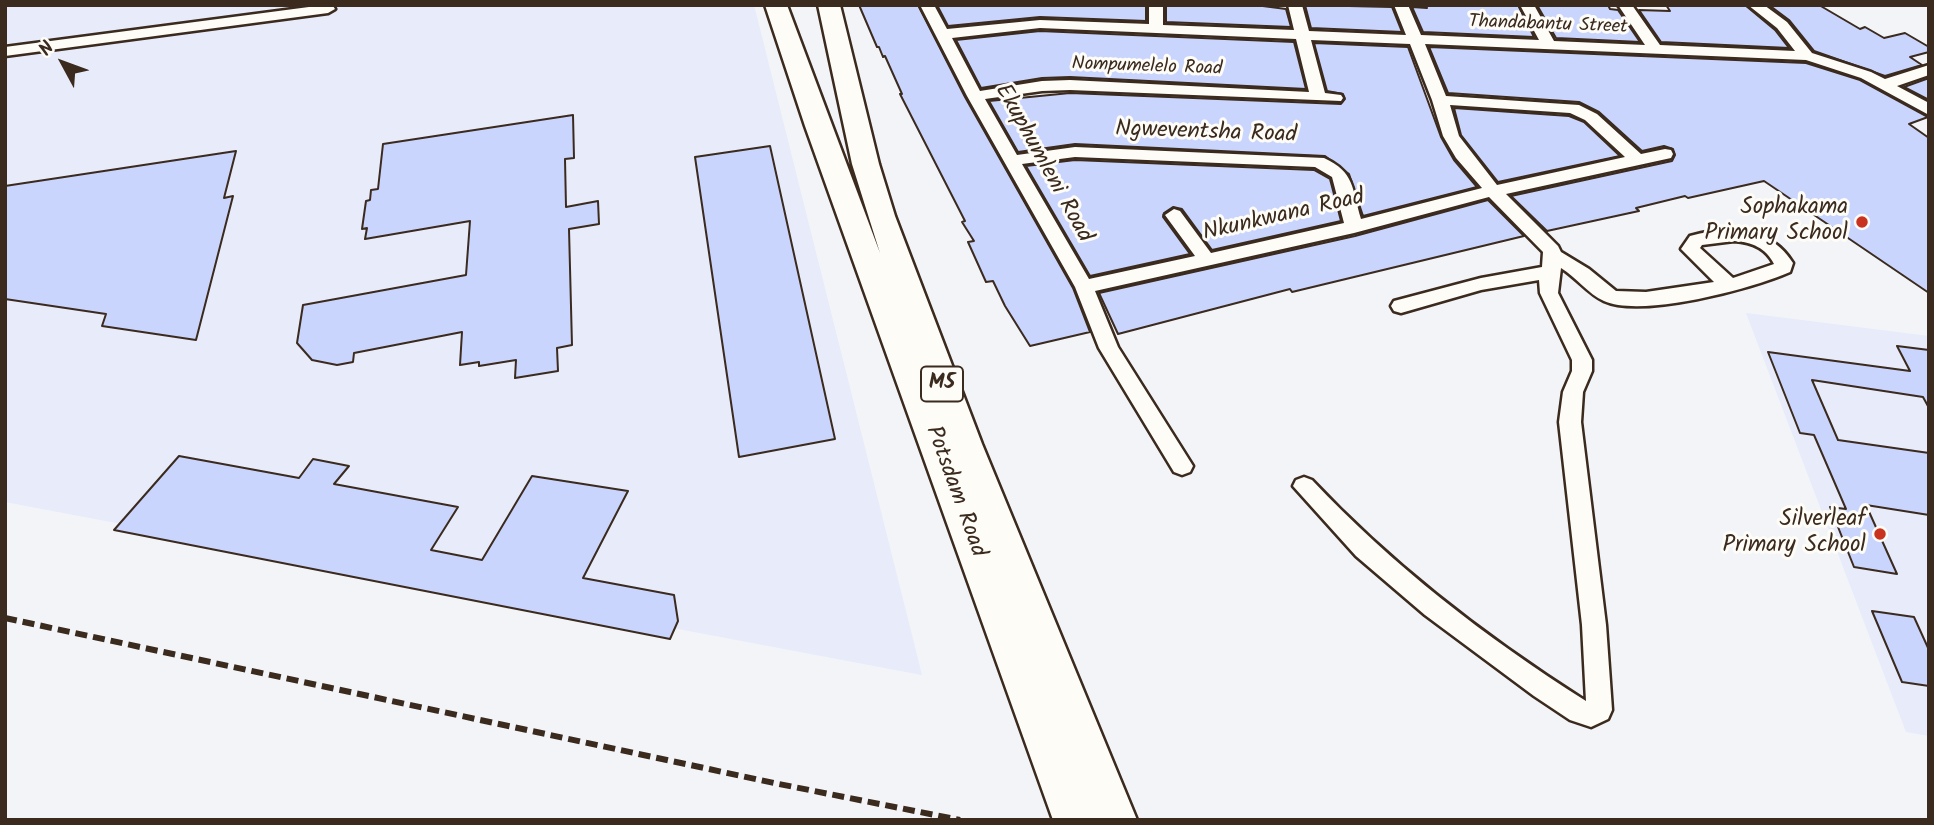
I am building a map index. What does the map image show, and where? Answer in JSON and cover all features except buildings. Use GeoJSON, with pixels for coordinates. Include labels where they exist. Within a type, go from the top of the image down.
{"type":"FeatureCollection","features":[{"type":"Feature","properties":{"kind":"main road","name":"Potsdam Road"},"geometry":{"type":"LineString","coordinates":[[776,5],[1075,820]]}},
{"type":"Feature","properties":{"kind":"main road","name":"Potsdam Road"},"geometry":{"type":"LineString","coordinates":[[829,5],[842,50],[864,164],[880,216],[950,405],[1115,820]]}},
{"type":"Feature","properties":{"kind":"street","name":"Ekuphumleni Road"},"geometry":{"type":"LineString","coordinates":[[927,5],[975,96],[1014,160],[1084,287],[1109,348],[1182,466]]}},
{"type":"Feature","properties":{"kind":"street"},"geometry":{"type":"LineString","coordinates":[[1040,24],[1042,5]]}},
{"type":"Feature","properties":{"kind":"street"},"geometry":{"type":"LineString","coordinates":[[1156,5],[1156,28]]}},
{"type":"Feature","properties":{"kind":"street","name":"Nompumelelo Road"},"geometry":{"type":"LineString","coordinates":[[975,96],[1042,86],[1070,85],[1326,97],[1295,5]]}},
{"type":"Feature","properties":{"kind":"street"},"geometry":{"type":"LineString","coordinates":[[1401,5],[1440,100],[1451,136],[1493,191],[1551,258],[1586,276],[1606,294],[1618,298],[1668,296],[1728,284]]}},
{"type":"Feature","properties":{"kind":"street"},"geometry":{"type":"LineString","coordinates":[[1527,5],[1549,45]]}},
{"type":"Feature","properties":{"kind":"street"},"geometry":{"type":"LineString","coordinates":[[1625,5],[1656,50]]}},
{"type":"Feature","properties":{"kind":"street"},"geometry":{"type":"LineString","coordinates":[[1755,5],[1782,25],[1807,56]]}},
{"type":"Feature","properties":{"kind":"street"},"geometry":{"type":"LineString","coordinates":[[5,52],[328,9]]}},
{"type":"Feature","properties":{"kind":"street","name":"Thandabantu Street"},"geometry":{"type":"LineString","coordinates":[[944,34],[1040,24],[1807,56],[1840,65],[1929,110]]}},
{"type":"Feature","properties":{"kind":"street"},"geometry":{"type":"LineString","coordinates":[[1884,85],[1929,71]]}},
{"type":"Feature","properties":{"kind":"street"},"geometry":{"type":"LineString","coordinates":[[1440,100],[1573,108],[1591,117],[1638,160]]}},
{"type":"Feature","properties":{"kind":"street","name":"Ngweventsha Road"},"geometry":{"type":"LineString","coordinates":[[1014,160],[1083,152],[1318,162],[1334,169],[1340,175],[1354,227]]}},
{"type":"Feature","properties":{"kind":"street","name":"Nkunkwana Road"},"geometry":{"type":"LineString","coordinates":[[1084,287],[1354,227],[1493,191],[1665,154]]}},
{"type":"Feature","properties":{"kind":"street"},"geometry":{"type":"LineString","coordinates":[[1174,215],[1208,260]]}},
{"type":"Feature","properties":{"kind":"street"},"geometry":{"type":"LineString","coordinates":[[1401,306],[1481,284],[1551,258]]}},
{"type":"Feature","properties":{"kind":"street"},"geometry":{"type":"LineString","coordinates":[[1304,486],[1370,554],[1436,609],[1563,701],[1586,714],[1595,715],[1599,710],[1594,625],[1570,422],[1570,406],[1582,371],[1582,360],[1549,293],[1551,258]]}},
{"type":"Feature","properties":{"kind":"shaded area"},"geometry":{"type":"Polygon","coordinates":[[[5,5],[754,5],[922,675],[5,502],[5,5]]]}},
{"type":"Feature","properties":{"kind":"shaded area","name":"Silverleaf Primary School"},"geometry":{"type":"Polygon","coordinates":[[[1746,313],[1929,336],[1929,736],[1906,732],[1746,313]]]}},
{"type":"Feature","properties":{"kind":"railway"},"geometry":{"type":"LineString","coordinates":[[5,618],[774,783],[960,820]]}},
{"type":"Feature","properties":{"kind":"place","name":"Sophakama Primary School"},"geometry":{"type":"Point","coordinates":[1862,222]}},
{"type":"Feature","properties":{"kind":"place","name":"Silverleaf Primary School"},"geometry":{"type":"Point","coordinates":[1880,534]}}]}
